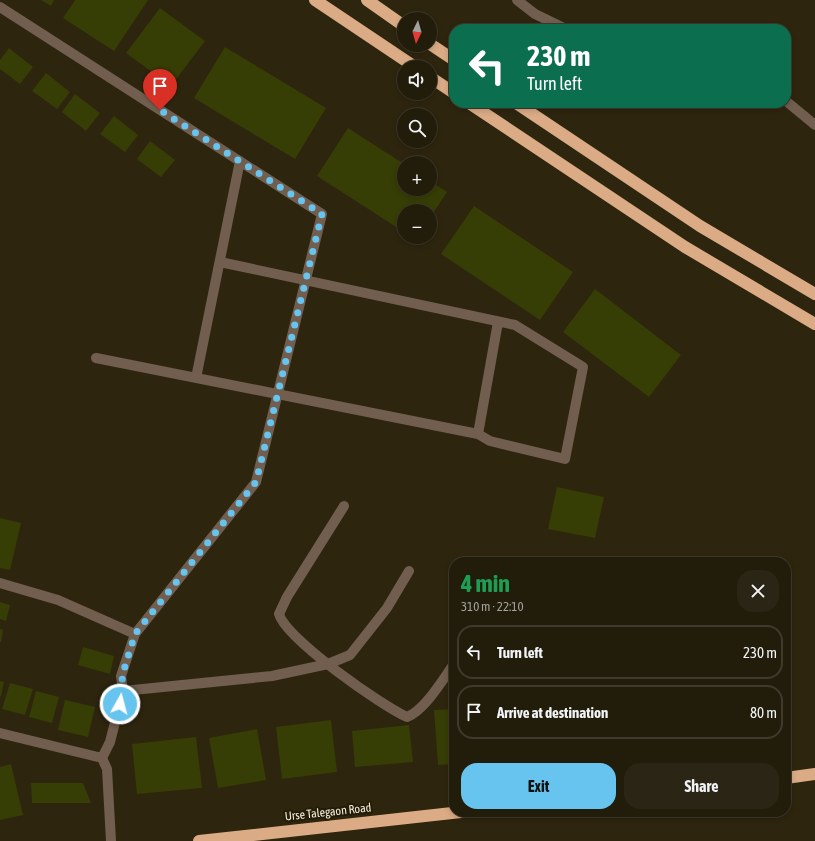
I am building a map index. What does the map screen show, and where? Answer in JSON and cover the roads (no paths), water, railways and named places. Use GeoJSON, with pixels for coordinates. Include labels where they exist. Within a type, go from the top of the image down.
{"type":"FeatureCollection","features":[{"type":"Feature","properties":{"kind":"highway"},"geometry":{"type":"LineString","coordinates":[[314,0],[404,60]]}},
{"type":"Feature","properties":{"kind":"highway"},"geometry":{"type":"LineString","coordinates":[[367,0],[397,21]]}},
{"type":"Feature","properties":{"kind":"highway"},"geometry":{"type":"LineString","coordinates":[[437,49],[449,57]]}},
{"type":"Feature","properties":{"kind":"highway"},"geometry":{"type":"LineString","coordinates":[[437,82],[449,90]]}},
{"type":"Feature","properties":{"kind":"highway"},"geometry":{"type":"LineString","coordinates":[[476,108],[685,247],[815,324]]}},
{"type":"Feature","properties":{"kind":"highway"},"geometry":{"type":"LineString","coordinates":[[523,108],[700,226],[815,294]]}},
{"type":"Feature","properties":{"kind":"highway"},"geometry":{"type":"LineString","coordinates":[[791,777],[815,774]]}},
{"type":"Feature","properties":{"kind":"highway","name":"Urse Talegaon Road"},"geometry":{"type":"LineString","coordinates":[[199,841],[449,813]]}},
{"type":"Feature","properties":{"kind":"street"},"geometry":{"type":"LineString","coordinates":[[517,0],[535,14],[556,24]]}},
{"type":"Feature","properties":{"kind":"street"},"geometry":{"type":"LineString","coordinates":[[0,7],[322,214],[279,394],[256,482],[135,634],[122,676],[123,691],[110,742],[102,758]]}},
{"type":"Feature","properties":{"kind":"street"},"geometry":{"type":"LineString","coordinates":[[791,105],[815,125]]}},
{"type":"Feature","properties":{"kind":"street"},"geometry":{"type":"LineString","coordinates":[[196,378],[240,161]]}},
{"type":"Feature","properties":{"kind":"street"},"geometry":{"type":"LineString","coordinates":[[96,358],[478,434],[490,441],[566,460],[584,367],[515,325],[220,262]]}},
{"type":"Feature","properties":{"kind":"street"},"geometry":{"type":"LineString","coordinates":[[478,434],[498,322]]}},
{"type":"Feature","properties":{"kind":"street"},"geometry":{"type":"LineString","coordinates":[[344,506],[287,597],[279,614],[287,628],[328,664],[392,710],[407,717],[413,715],[432,694],[449,671]]}},
{"type":"Feature","properties":{"kind":"street"},"geometry":{"type":"LineString","coordinates":[[123,691],[272,676],[328,664],[350,655],[387,608],[409,571]]}},
{"type":"Feature","properties":{"kind":"street"},"geometry":{"type":"LineString","coordinates":[[0,583],[58,600],[135,634]]}},
{"type":"Feature","properties":{"kind":"street"},"geometry":{"type":"LineString","coordinates":[[0,733],[102,758]]}},
{"type":"Feature","properties":{"kind":"street"},"geometry":{"type":"LineString","coordinates":[[102,758],[107,769],[111,841]]}}]}
